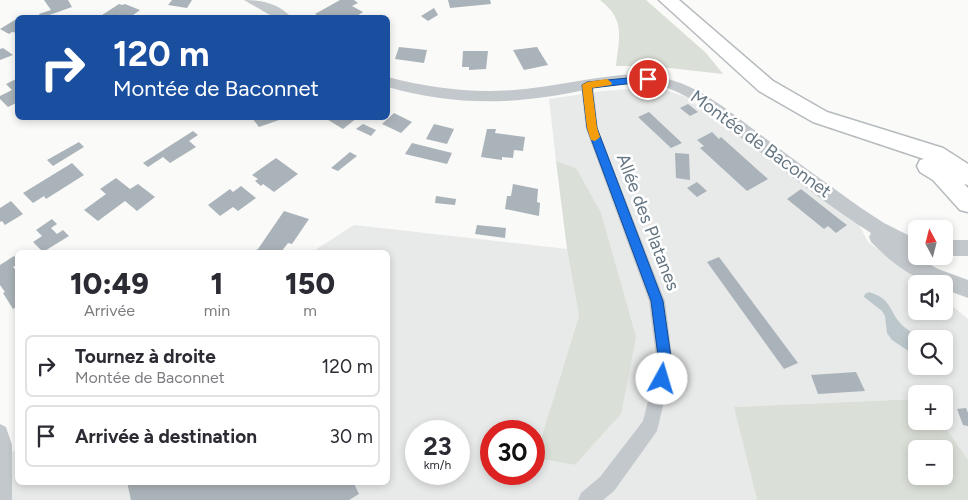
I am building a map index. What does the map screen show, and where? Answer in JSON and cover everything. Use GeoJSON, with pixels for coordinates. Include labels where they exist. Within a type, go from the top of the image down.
{"type":"FeatureCollection","features":[{"type":"Feature","properties":{"kind":"main road"},"geometry":{"type":"LineString","coordinates":[[668,0],[766,86],[820,117],[935,154],[968,176]]}},
{"type":"Feature","properties":{"kind":"main road"},"geometry":{"type":"LineString","coordinates":[[886,139],[941,174],[968,203]]}},
{"type":"Feature","properties":{"kind":"street"},"geometry":{"type":"LineString","coordinates":[[259,1],[280,15]]}},
{"type":"Feature","properties":{"kind":"street","name":"Montée de Baconnet"},"geometry":{"type":"LineString","coordinates":[[390,83],[434,94],[488,98],[648,79],[664,82],[685,89],[713,107],[862,219],[895,239],[908,244]]}},
{"type":"Feature","properties":{"kind":"street","name":"Allée des Platanes"},"geometry":{"type":"LineString","coordinates":[[587,85],[592,128],[657,301],[665,364],[651,425],[607,484],[588,500]]}},
{"type":"Feature","properties":{"kind":"street","name":"Montée de Baconnet"},"geometry":{"type":"LineString","coordinates":[[862,219],[888,248],[933,277],[968,289]]}},
{"type":"Feature","properties":{"kind":"street"},"geometry":{"type":"LineString","coordinates":[[953,248],[968,248]]}},
{"type":"Feature","properties":{"kind":"street"},"geometry":{"type":"LineString","coordinates":[[0,433],[3,445],[2,500]]}},
{"type":"Feature","properties":{"kind":"shaded area"},"geometry":{"type":"Polygon","coordinates":[[[600,0],[646,0],[706,53],[723,74],[652,66],[616,66],[619,30],[614,15],[600,0]]]}},
{"type":"Feature","properties":{"kind":"shaded area"},"geometry":{"type":"Polygon","coordinates":[[[656,87],[686,97],[857,221],[868,242],[912,275],[908,275],[908,320],[953,320],[953,306],[968,319],[968,460],[947,430],[953,430],[953,385],[908,385],[908,399],[735,407],[757,500],[0,500],[0,461],[15,450],[15,485],[390,485],[390,250],[315,250],[354,225],[567,249],[579,316],[545,426],[545,420],[480,420],[480,485],[545,485],[545,460],[575,465],[621,414],[576,168],[556,161],[549,99],[603,91],[656,87]]]}},
{"type":"Feature","properties":{"kind":"shaded area"},"geometry":{"type":"Polygon","coordinates":[[[556,161],[576,168],[601,213],[636,337],[621,414],[575,465],[545,460],[545,426],[579,316],[567,249],[556,161]]]}},
{"type":"Feature","properties":{"kind":"shaded area"},"geometry":{"type":"Polygon","coordinates":[[[869,292],[887,302],[899,321],[908,330],[908,351],[892,340],[887,333],[885,316],[882,311],[864,297],[869,292]]]}},
{"type":"Feature","properties":{"kind":"shaded area"},"geometry":{"type":"Polygon","coordinates":[[[908,399],[908,430],[947,430],[968,460],[968,500],[757,500],[734,407],[908,399]]]}},
{"type":"Feature","properties":{"kind":"building"},"geometry":{"type":"Polygon","coordinates":[[[44,0],[68,0],[72,7],[49,15],[39,14],[51,10],[44,0]]]}},
{"type":"Feature","properties":{"kind":"building"},"geometry":{"type":"Polygon","coordinates":[[[172,0],[192,0],[187,8],[168,5],[172,0]]]}},
{"type":"Feature","properties":{"kind":"building"},"geometry":{"type":"Polygon","coordinates":[[[340,0],[354,0],[358,3],[352,6],[363,12],[358,15],[315,14],[340,0]]]}},
{"type":"Feature","properties":{"kind":"building"},"geometry":{"type":"Polygon","coordinates":[[[448,0],[490,0],[491,4],[450,8],[448,0]]]}},
{"type":"Feature","properties":{"kind":"building"},"geometry":{"type":"Polygon","coordinates":[[[119,4],[125,4],[140,10],[133,15],[102,15],[119,4]]]}},
{"type":"Feature","properties":{"kind":"building"},"geometry":{"type":"Polygon","coordinates":[[[434,8],[438,15],[428,21],[421,16],[434,8]]]}},
{"type":"Feature","properties":{"kind":"building"},"geometry":{"type":"Polygon","coordinates":[[[15,20],[15,32],[9,34],[0,29],[15,20]]]}},
{"type":"Feature","properties":{"kind":"building"},"geometry":{"type":"Polygon","coordinates":[[[399,47],[427,50],[424,63],[395,59],[399,47]]]}},
{"type":"Feature","properties":{"kind":"building"},"geometry":{"type":"Polygon","coordinates":[[[537,47],[548,65],[524,70],[513,50],[537,47]]]}},
{"type":"Feature","properties":{"kind":"building"},"geometry":{"type":"Polygon","coordinates":[[[3,48],[13,55],[0,60],[0,49],[3,48]]]}},
{"type":"Feature","properties":{"kind":"building"},"geometry":{"type":"Polygon","coordinates":[[[463,51],[488,51],[486,69],[469,70],[469,67],[462,67],[463,51]]]}},
{"type":"Feature","properties":{"kind":"building"},"geometry":{"type":"Polygon","coordinates":[[[15,80],[15,104],[8,107],[0,99],[0,96],[12,90],[6,84],[15,80]]]}},
{"type":"Feature","properties":{"kind":"building"},"geometry":{"type":"Polygon","coordinates":[[[688,104],[698,112],[690,116],[680,108],[688,104]]]}},
{"type":"Feature","properties":{"kind":"building"},"geometry":{"type":"Polygon","coordinates":[[[649,112],[682,143],[671,148],[638,117],[649,112]]]}},
{"type":"Feature","properties":{"kind":"building"},"geometry":{"type":"Polygon","coordinates":[[[394,113],[412,122],[401,133],[382,124],[386,120],[390,120],[390,117],[394,113]]]}},
{"type":"Feature","properties":{"kind":"building"},"geometry":{"type":"Polygon","coordinates":[[[254,120],[279,120],[259,127],[254,120]]]}},
{"type":"Feature","properties":{"kind":"building"},"geometry":{"type":"Polygon","coordinates":[[[328,120],[354,120],[343,129],[328,120]]]}},
{"type":"Feature","properties":{"kind":"building"},"geometry":{"type":"Polygon","coordinates":[[[363,124],[376,130],[371,136],[356,129],[363,124]]]}},
{"type":"Feature","properties":{"kind":"building"},"geometry":{"type":"Polygon","coordinates":[[[434,124],[454,129],[447,144],[426,139],[434,124]]]}},
{"type":"Feature","properties":{"kind":"building"},"geometry":{"type":"Polygon","coordinates":[[[487,129],[496,129],[495,133],[525,137],[523,151],[514,150],[513,158],[502,157],[502,160],[481,157],[487,129]]]}},
{"type":"Feature","properties":{"kind":"building"},"geometry":{"type":"Polygon","coordinates":[[[193,131],[198,135],[189,141],[196,147],[170,163],[163,157],[148,167],[143,163],[193,131]]]}},
{"type":"Feature","properties":{"kind":"building"},"geometry":{"type":"Polygon","coordinates":[[[712,132],[719,139],[721,137],[768,179],[747,191],[700,148],[704,146],[697,140],[712,132]]]}},
{"type":"Feature","properties":{"kind":"building"},"geometry":{"type":"Polygon","coordinates":[[[79,142],[84,147],[53,166],[47,160],[79,142]]]}},
{"type":"Feature","properties":{"kind":"building"},"geometry":{"type":"Polygon","coordinates":[[[412,143],[452,153],[447,164],[405,154],[412,143]]]}},
{"type":"Feature","properties":{"kind":"building"},"geometry":{"type":"Polygon","coordinates":[[[350,152],[357,156],[338,171],[331,168],[350,152]]]}},
{"type":"Feature","properties":{"kind":"building"},"geometry":{"type":"Polygon","coordinates":[[[675,153],[689,154],[690,180],[676,178],[675,153]]]}},
{"type":"Feature","properties":{"kind":"building"},"geometry":{"type":"Polygon","coordinates":[[[276,158],[298,174],[274,192],[263,184],[261,186],[255,181],[258,179],[252,175],[276,158]]]}},
{"type":"Feature","properties":{"kind":"building"},"geometry":{"type":"Polygon","coordinates":[[[72,163],[84,175],[46,199],[44,196],[33,203],[23,193],[72,163]]]}},
{"type":"Feature","properties":{"kind":"building"},"geometry":{"type":"Polygon","coordinates":[[[116,178],[130,189],[138,184],[155,197],[137,211],[125,201],[98,221],[84,210],[106,194],[100,189],[116,178]]]}},
{"type":"Feature","properties":{"kind":"building"},"geometry":{"type":"Polygon","coordinates":[[[697,182],[707,191],[697,197],[687,188],[697,182]]]}},
{"type":"Feature","properties":{"kind":"building"},"geometry":{"type":"Polygon","coordinates":[[[513,184],[538,189],[539,216],[505,209],[507,196],[511,196],[513,184]]]}},
{"type":"Feature","properties":{"kind":"building"},"geometry":{"type":"Polygon","coordinates":[[[241,186],[256,198],[238,211],[233,207],[220,216],[208,205],[230,189],[233,192],[241,186]]]}},
{"type":"Feature","properties":{"kind":"building"},"geometry":{"type":"Polygon","coordinates":[[[801,189],[847,225],[836,233],[828,226],[824,229],[787,199],[801,189]]]}},
{"type":"Feature","properties":{"kind":"building"},"geometry":{"type":"Polygon","coordinates":[[[436,196],[456,199],[455,205],[435,203],[436,196]]]}},
{"type":"Feature","properties":{"kind":"building"},"geometry":{"type":"Polygon","coordinates":[[[11,201],[23,214],[5,225],[2,221],[0,222],[0,208],[11,201]]]}},
{"type":"Feature","properties":{"kind":"building"},"geometry":{"type":"Polygon","coordinates":[[[284,211],[309,219],[292,244],[288,243],[283,250],[256,250],[284,211]]]}},
{"type":"Feature","properties":{"kind":"building"},"geometry":{"type":"Polygon","coordinates":[[[52,219],[57,224],[51,228],[57,234],[63,230],[69,236],[46,250],[41,250],[33,242],[42,236],[36,230],[52,219]]]}},
{"type":"Feature","properties":{"kind":"building"},"geometry":{"type":"Polygon","coordinates":[[[477,225],[506,228],[505,238],[475,234],[477,225]]]}},
{"type":"Feature","properties":{"kind":"building"},"geometry":{"type":"Polygon","coordinates":[[[14,256],[15,257],[15,266],[13,267],[15,269],[15,308],[13,309],[0,285],[0,265],[14,256]]]}},
{"type":"Feature","properties":{"kind":"building"},"geometry":{"type":"Polygon","coordinates":[[[719,257],[798,363],[784,369],[707,262],[719,257]]]}},
{"type":"Feature","properties":{"kind":"building"},"geometry":{"type":"Polygon","coordinates":[[[856,372],[865,391],[818,394],[811,375],[856,372]]]}},
{"type":"Feature","properties":{"kind":"building"},"geometry":{"type":"Polygon","coordinates":[[[966,408],[968,426],[963,425],[957,409],[966,408]]]}},
{"type":"Feature","properties":{"kind":"building"},"geometry":{"type":"Polygon","coordinates":[[[128,485],[354,485],[359,494],[349,500],[131,500],[128,485]]]}},
{"type":"Feature","properties":{"kind":"slow traffic"},"geometry":{"type":"LineString","coordinates":[[595,137],[592,128],[587,85],[607,83]]}},
{"type":"Feature","properties":{"kind":"route"},"geometry":{"type":"LineString","coordinates":[[648,79],[587,85],[592,128],[657,301],[665,364],[662,379]]}}]}
